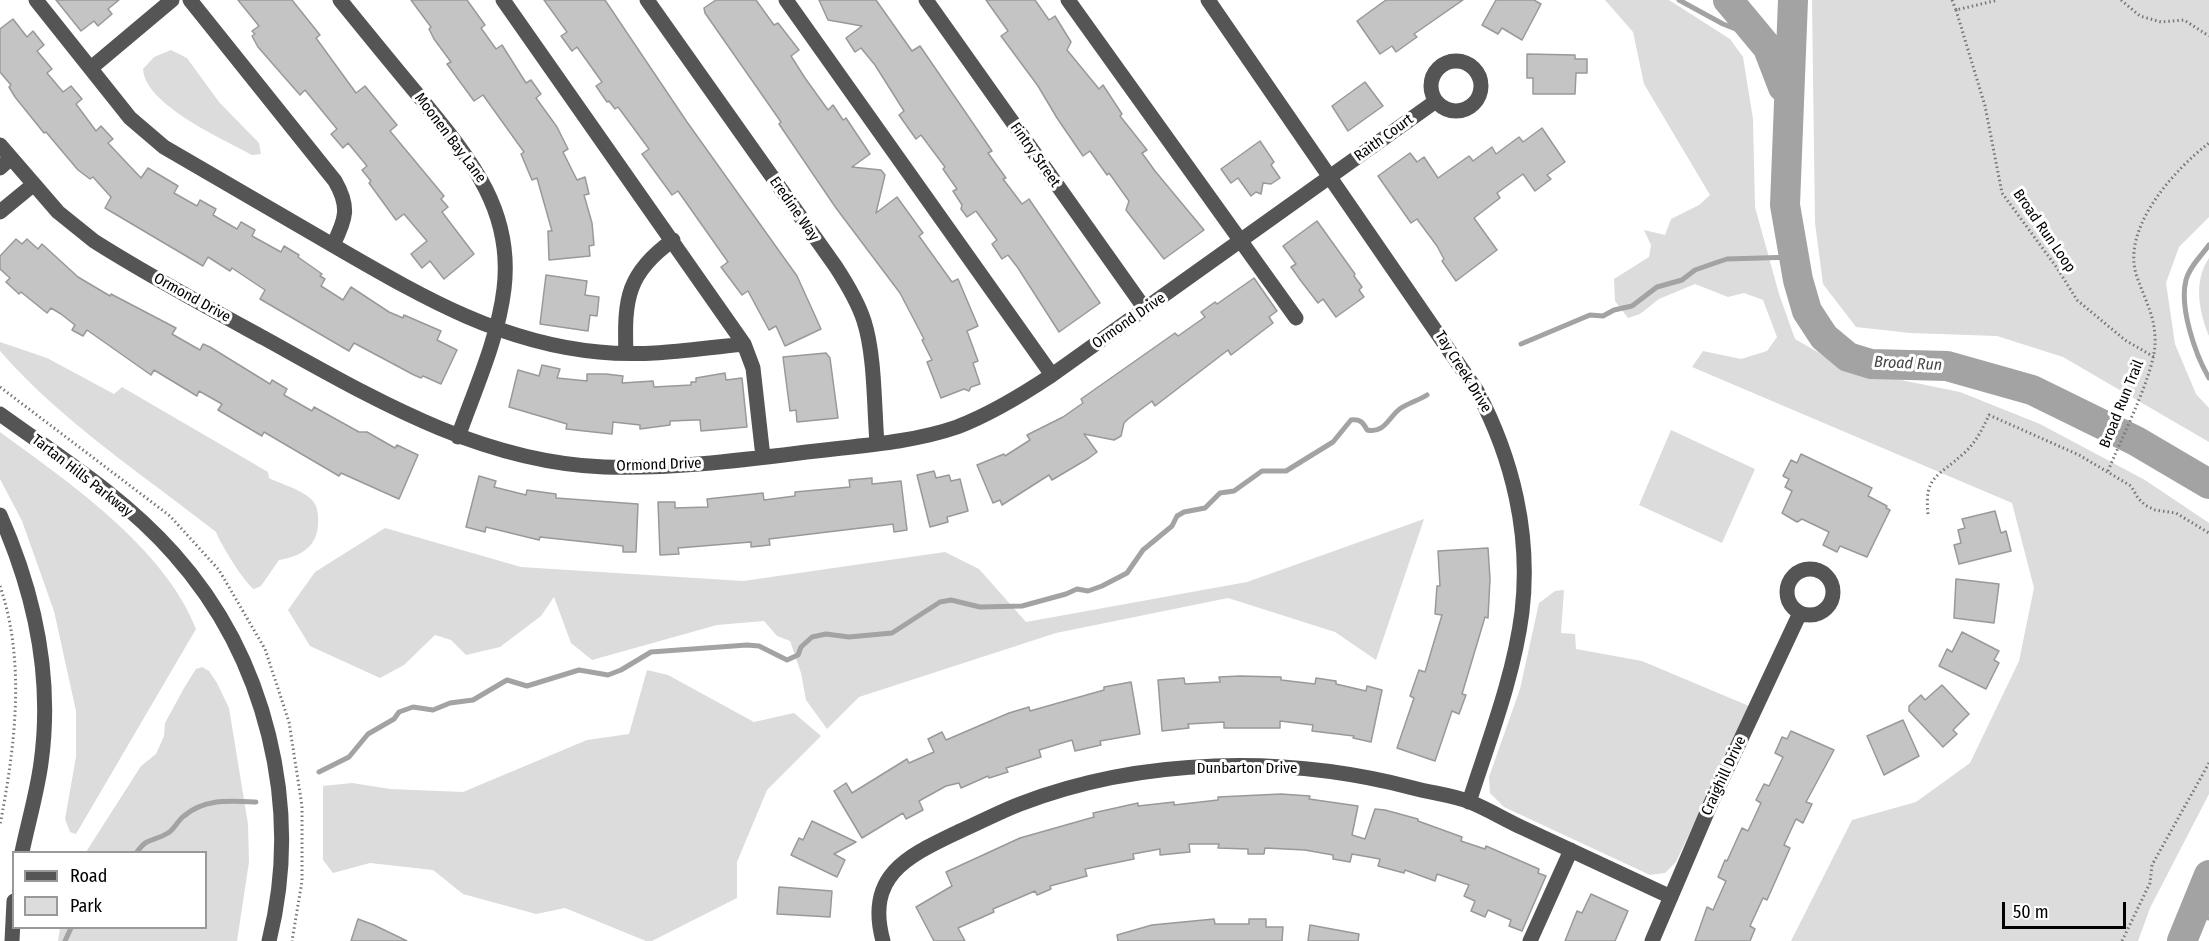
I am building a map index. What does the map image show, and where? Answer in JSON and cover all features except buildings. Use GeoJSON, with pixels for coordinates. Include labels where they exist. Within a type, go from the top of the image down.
{"type":"FeatureCollection","features":[{"type":"Feature","properties":{"kind":"street"},"geometry":{"type":"LineString","coordinates":[[36,0],[130,118],[144,132],[409,289],[495,330],[557,346],[626,353],[744,344]]}},
{"type":"Feature","properties":{"kind":"street"},"geometry":{"type":"LineString","coordinates":[[91,68],[172,0]]}},
{"type":"Feature","properties":{"kind":"street"},"geometry":{"type":"LineString","coordinates":[[190,0],[335,181],[345,198],[345,216],[333,245]]}},
{"type":"Feature","properties":{"kind":"street","name":"Moonen Bay Lane"},"geometry":{"type":"LineString","coordinates":[[340,0],[459,145],[487,187],[498,215],[504,244],[504,289],[495,330],[458,437]]}},
{"type":"Feature","properties":{"kind":"street"},"geometry":{"type":"LineString","coordinates":[[503,0],[744,344],[753,368],[763,457]]}},
{"type":"Feature","properties":{"kind":"street","name":"Eredine Way"},"geometry":{"type":"LineString","coordinates":[[646,0],[836,267],[856,302],[865,322],[869,347],[877,443]]}},
{"type":"Feature","properties":{"kind":"street"},"geometry":{"type":"LineString","coordinates":[[786,0],[1052,375]]}},
{"type":"Feature","properties":{"kind":"street","name":"Fintry Street"},"geometry":{"type":"LineString","coordinates":[[926,0],[1145,309]]}},
{"type":"Feature","properties":{"kind":"street"},"geometry":{"type":"LineString","coordinates":[[1068,0],[1296,318]]}},
{"type":"Feature","properties":{"kind":"street","name":"Tay Creek Drive"},"geometry":{"type":"LineString","coordinates":[[1208,0],[1332,176],[1477,391],[1494,423],[1510,465],[1521,521],[1522,612],[1510,671],[1469,802]]}},
{"type":"Feature","properties":{"kind":"street","name":"Raith Court"},"geometry":{"type":"LineString","coordinates":[[1332,176],[1436,101]]}},
{"type":"Feature","properties":{"kind":"street","name":"Ormond Drive"},"geometry":{"type":"LineString","coordinates":[[0,145],[6,163],[34,184],[73,225],[120,258],[390,408],[458,437],[534,457],[602,467],[666,465],[763,457],[930,435],[957,427],[1013,401],[1052,375],[1332,176]]}},
{"type":"Feature","properties":{"kind":"street"},"geometry":{"type":"LineString","coordinates":[[0,212],[34,184]]}},
{"type":"Feature","properties":{"kind":"street"},"geometry":{"type":"LineString","coordinates":[[626,353],[627,306],[633,280],[644,263],[673,240]]}},
{"type":"Feature","properties":{"kind":"street","name":"Tartan Hills Parkway"},"geometry":{"type":"LineString","coordinates":[[0,414],[108,492],[174,553],[197,581],[235,644],[255,687],[278,771],[281,854],[276,905],[269,941]]}},
{"type":"Feature","properties":{"kind":"street"},"geometry":{"type":"LineString","coordinates":[[0,515],[25,579],[37,624],[44,669],[45,720],[41,764],[22,851]]}},
{"type":"Feature","properties":{"kind":"street","name":"Craighill Drive"},"geometry":{"type":"LineString","coordinates":[[1652,941],[1800,613]]}},
{"type":"Feature","properties":{"kind":"street","name":"Dunbarton Drive"},"geometry":{"type":"LineString","coordinates":[[883,941],[879,908],[882,895],[896,869],[908,857],[1020,804],[1079,786],[1170,770],[1221,766],[1283,767],[1384,781],[1469,802],[1671,897]]}},
{"type":"Feature","properties":{"kind":"street"},"geometry":{"type":"LineString","coordinates":[[1530,941],[1571,850]]}},
{"type":"Feature","properties":{"kind":"path","name":"Broad Run Loop"},"geometry":{"type":"LineString","coordinates":[[1952,0],[1985,106],[2002,194],[2057,268],[2077,300],[2125,340],[2154,357]]}},
{"type":"Feature","properties":{"kind":"path"},"geometry":{"type":"LineString","coordinates":[[1956,10],[1998,0]]}},
{"type":"Feature","properties":{"kind":"path"},"geometry":{"type":"LineString","coordinates":[[2121,0],[2140,16],[2161,22],[2184,20],[2209,36]]}},
{"type":"Feature","properties":{"kind":"path","name":"Broad Run Trail"},"geometry":{"type":"LineString","coordinates":[[2209,143],[2190,158],[2160,192],[2137,236],[2136,275],[2154,321],[2154,357],[2108,471],[2131,486],[2145,505],[2155,510],[2176,513],[2209,533]]}},
{"type":"Feature","properties":{"kind":"path"},"geometry":{"type":"LineString","coordinates":[[1928,514],[1926,492],[1933,478],[1971,447],[1989,416],[2067,449],[2108,471]]}},
{"type":"Feature","properties":{"kind":"path"},"geometry":{"type":"LineString","coordinates":[[0,586],[12,636],[14,692],[11,760],[0,825]]}},
{"type":"Feature","properties":{"kind":"path"},"geometry":{"type":"LineString","coordinates":[[2122,941],[2150,883],[2152,865],[2209,763]]}},
{"type":"Feature","properties":{"kind":"green space"},"geometry":{"type":"Polygon","coordinates":[[[1605,0],[1669,0],[1730,39],[1743,57],[1753,119],[1755,207],[1779,294],[1795,339],[1847,369],[1960,392],[2040,424],[2145,480],[2209,523],[2209,794],[2150,908],[2138,941],[1791,941],[1852,820],[1916,802],[1970,763],[2019,661],[2034,588],[2012,503],[1692,367],[1703,351],[1741,359],[1767,351],[1777,337],[1763,300],[1744,293],[1728,297],[1695,284],[1659,299],[1640,314],[1628,318],[1615,301],[1614,279],[1649,257],[1651,245],[1644,230],[1665,235],[1671,219],[1699,205],[1710,195],[1644,84],[1633,32],[1605,0]]]}},
{"type":"Feature","properties":{"kind":"green space"},"geometry":{"type":"Polygon","coordinates":[[[1812,0],[2209,0],[2209,217],[2179,247],[2166,283],[2175,344],[2196,394],[2209,408],[2209,442],[2063,357],[1997,336],[1910,333],[1856,327],[1823,284],[1815,223],[1812,0]]]}},
{"type":"Feature","properties":{"kind":"green space"},"geometry":{"type":"Polygon","coordinates":[[[171,50],[187,58],[219,102],[259,143],[261,154],[252,155],[205,130],[171,108],[157,95],[147,82],[143,69],[154,57],[171,50]]]}},
{"type":"Feature","properties":{"kind":"green space"},"geometry":{"type":"Polygon","coordinates":[[[2209,258],[2209,336],[2200,307],[2199,286],[2209,258]]]}},
{"type":"Feature","properties":{"kind":"green space"},"geometry":{"type":"Polygon","coordinates":[[[0,342],[47,358],[114,394],[122,387],[268,472],[269,478],[308,496],[316,506],[318,515],[318,526],[313,541],[303,552],[279,560],[261,586],[254,589],[233,563],[216,532],[103,446],[49,401],[0,351],[0,342]]]}},
{"type":"Feature","properties":{"kind":"green space"},"geometry":{"type":"Polygon","coordinates":[[[1671,430],[1755,469],[1722,543],[1639,505],[1671,430]]]}},
{"type":"Feature","properties":{"kind":"green space"},"geometry":{"type":"Polygon","coordinates":[[[0,432],[112,518],[138,544],[162,571],[181,599],[196,629],[76,834],[70,832],[65,819],[76,757],[76,711],[54,611],[22,521],[0,479],[0,432]]]}},
{"type":"Feature","properties":{"kind":"green space"},"geometry":{"type":"Polygon","coordinates":[[[1424,519],[1376,660],[1335,632],[1228,598],[1056,633],[859,697],[827,729],[806,700],[801,673],[790,641],[777,636],[764,621],[717,625],[592,660],[571,643],[554,597],[541,616],[500,647],[466,655],[451,640],[435,635],[404,665],[380,678],[310,646],[288,610],[315,572],[385,528],[521,567],[743,581],[945,552],[979,569],[1026,622],[1247,582],[1424,519]]]}},
{"type":"Feature","properties":{"kind":"green space"},"geometry":{"type":"Polygon","coordinates":[[[1564,590],[1561,633],[1575,634],[1576,649],[1642,661],[1749,706],[1676,862],[1665,873],[1650,875],[1504,807],[1490,793],[1489,777],[1520,689],[1539,603],[1555,591],[1564,590]]]}},
{"type":"Feature","properties":{"kind":"green space"},"geometry":{"type":"Polygon","coordinates":[[[202,667],[209,671],[229,708],[248,824],[249,862],[237,941],[58,941],[60,929],[207,929],[207,851],[87,851],[141,766],[156,754],[164,736],[165,723],[196,669],[202,667]]]}},
{"type":"Feature","properties":{"kind":"green space"},"geometry":{"type":"Polygon","coordinates":[[[647,670],[668,675],[754,722],[794,713],[821,736],[767,790],[737,862],[737,898],[652,941],[646,941],[565,908],[536,914],[463,894],[433,870],[370,863],[333,873],[323,860],[323,786],[352,783],[390,789],[463,792],[587,740],[629,734],[647,670]]]}},
{"type":"Feature","properties":{"kind":"waterway"},"geometry":{"type":"LineString","coordinates":[[1679,0],[1723,24],[1756,37],[1765,45]]}},
{"type":"Feature","properties":{"kind":"waterway"},"geometry":{"type":"LineString","coordinates":[[1728,0],[1768,48],[1783,87]]}},
{"type":"Feature","properties":{"kind":"waterway","name":"Broad Run"},"geometry":{"type":"LineString","coordinates":[[1793,0],[1785,205],[1798,280],[1807,311],[1824,337],[1848,357],[1871,364],[1947,366],[2032,390],[2136,441],[2209,484]]}},
{"type":"Feature","properties":{"kind":"waterway"},"geometry":{"type":"LineString","coordinates":[[2209,245],[2190,270],[2184,291],[2190,330],[2209,378]]}},
{"type":"Feature","properties":{"kind":"waterway"},"geometry":{"type":"LineString","coordinates":[[1521,344],[1590,315],[1603,316],[1614,310],[1632,306],[1657,287],[1682,280],[1695,270],[1727,259],[1794,257]]}},
{"type":"Feature","properties":{"kind":"waterway"},"geometry":{"type":"LineString","coordinates":[[319,772],[349,757],[368,734],[394,719],[399,712],[413,707],[433,710],[450,703],[473,700],[507,680],[527,686],[579,670],[608,675],[651,652],[747,645],[759,646],[787,660],[798,655],[801,647],[812,637],[826,634],[849,637],[892,633],[940,602],[951,600],[980,607],[1022,606],[1077,589],[1088,591],[1127,573],[1143,550],[1172,526],[1177,516],[1184,512],[1205,508],[1220,493],[1234,491],[1262,471],[1286,471],[1333,442],[1351,420],[1357,420],[1367,430],[1373,431],[1383,427],[1401,408],[1427,395]]}},
{"type":"Feature","properties":{"kind":"waterway"},"geometry":{"type":"LineString","coordinates":[[138,851],[148,841],[170,832],[182,818],[201,806],[218,802],[256,802]]}},
{"type":"Feature","properties":{"kind":"waterway","name":"Broad Run"},"geometry":{"type":"LineString","coordinates":[[2182,941],[2209,875]]}},
{"type":"Feature","properties":{"kind":"waterway"},"geometry":{"type":"LineString","coordinates":[[2193,914],[2209,918]]}},
{"type":"Feature","properties":{"kind":"waterway"},"geometry":{"type":"LineString","coordinates":[[65,941],[71,929]]}}]}
